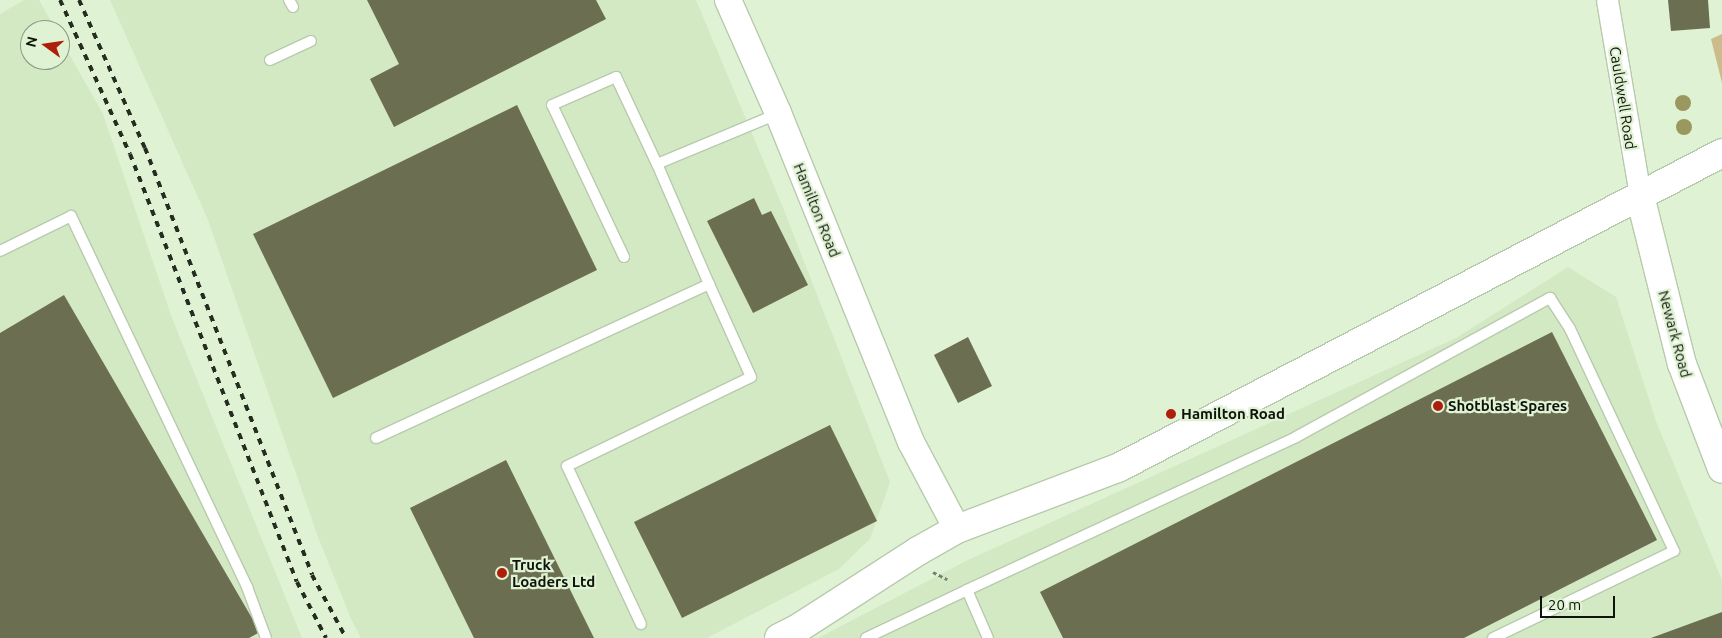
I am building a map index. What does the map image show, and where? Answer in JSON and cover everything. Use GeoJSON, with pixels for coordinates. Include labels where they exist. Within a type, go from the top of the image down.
{"type":"FeatureCollection","features":[{"type":"Feature","properties":{"kind":"main road"},"geometry":{"type":"LineString","coordinates":[[794,635],[918,551],[957,529],[1118,468],[1722,153]]}},
{"type":"Feature","properties":{"kind":"main road","name":"Newark Road"},"geometry":{"type":"LineString","coordinates":[[1640,196],[1682,364],[1722,469]]}},
{"type":"Feature","properties":{"kind":"street","name":"Hamilton Road"},"geometry":{"type":"LineString","coordinates":[[728,0],[778,113],[911,442],[957,529]]}},
{"type":"Feature","properties":{"kind":"street","name":"Cauldwell Road"},"geometry":{"type":"LineString","coordinates":[[1607,0],[1640,196]]}},
{"type":"Feature","properties":{"kind":"lane"},"geometry":{"type":"LineString","coordinates":[[270,60],[311,41]]}},
{"type":"Feature","properties":{"kind":"lane"},"geometry":{"type":"LineString","coordinates":[[624,257],[552,105],[616,77],[751,378],[567,466],[641,624]]}},
{"type":"Feature","properties":{"kind":"lane"},"geometry":{"type":"LineString","coordinates":[[656,164],[778,113]]}},
{"type":"Feature","properties":{"kind":"lane"},"geometry":{"type":"LineString","coordinates":[[0,251],[70,216],[247,587],[266,638]]}},
{"type":"Feature","properties":{"kind":"lane"},"geometry":{"type":"LineString","coordinates":[[376,438],[709,284]]}},
{"type":"Feature","properties":{"kind":"lane"},"geometry":{"type":"LineString","coordinates":[[866,638],[1296,437],[1550,298],[1570,329],[1674,551],[1493,638]]}},
{"type":"Feature","properties":{"kind":"lane"},"geometry":{"type":"LineString","coordinates":[[967,590],[988,638]]}},
{"type":"Feature","properties":{"kind":"path"},"geometry":{"type":"LineString","coordinates":[[918,551],[933,571],[967,590]]}},
{"type":"Feature","properties":{"kind":"shaded area"},"geometry":{"type":"Polygon","coordinates":[[[24,0],[39,0],[50,20],[20,20],[20,70],[70,70],[70,56],[103,114],[172,318],[302,638],[0,638],[0,14],[24,0]]]}},
{"type":"Feature","properties":{"kind":"shaded area"},"geometry":{"type":"Polygon","coordinates":[[[110,0],[696,0],[782,205],[890,482],[870,539],[839,569],[707,638],[361,638],[351,619],[318,537],[208,220],[110,0]]]}},
{"type":"Feature","properties":{"kind":"shaded area"},"geometry":{"type":"Polygon","coordinates":[[[1722,34],[1722,83],[1711,39],[1722,34]]]}},
{"type":"Feature","properties":{"kind":"shaded area"},"geometry":{"type":"Polygon","coordinates":[[[1568,267],[1616,297],[1656,421],[1722,580],[1722,638],[818,638],[968,560],[1456,338],[1568,267]]]}},
{"type":"Feature","properties":{"kind":"building"},"geometry":{"type":"Polygon","coordinates":[[[367,0],[596,0],[606,19],[394,127],[370,79],[399,64],[367,0]]]}},
{"type":"Feature","properties":{"kind":"building"},"geometry":{"type":"Polygon","coordinates":[[[1668,0],[1708,0],[1710,28],[1671,31],[1668,0]]]}},
{"type":"Feature","properties":{"kind":"building"},"geometry":{"type":"Polygon","coordinates":[[[517,105],[597,270],[333,398],[253,234],[517,105]]]}},
{"type":"Feature","properties":{"kind":"building"},"geometry":{"type":"Polygon","coordinates":[[[754,198],[762,215],[771,211],[808,285],[753,313],[707,221],[754,198]]]}},
{"type":"Feature","properties":{"kind":"building"},"geometry":{"type":"Polygon","coordinates":[[[64,295],[260,632],[249,638],[0,638],[0,333],[64,295]]]}},
{"type":"Feature","properties":{"kind":"building"},"geometry":{"type":"Polygon","coordinates":[[[1552,332],[1657,540],[1464,638],[1063,638],[1040,592],[1552,332]]]}},
{"type":"Feature","properties":{"kind":"building"},"geometry":{"type":"Polygon","coordinates":[[[968,337],[992,386],[958,403],[934,355],[968,337]]]}},
{"type":"Feature","properties":{"kind":"building"},"geometry":{"type":"Polygon","coordinates":[[[830,425],[877,521],[682,618],[634,522],[830,425]]]}},
{"type":"Feature","properties":{"kind":"building","name":"Truck Loaders Ltd"},"geometry":{"type":"Polygon","coordinates":[[[506,460],[594,638],[474,638],[410,508],[506,460]]]}},
{"type":"Feature","properties":{"kind":"building"},"geometry":{"type":"Polygon","coordinates":[[[1722,612],[1722,638],[1651,638],[1722,612]]]}},
{"type":"Feature","properties":{"kind":"railway"},"geometry":{"type":"LineString","coordinates":[[60,0],[130,154],[297,582],[326,638]]}},
{"type":"Feature","properties":{"kind":"railway"},"geometry":{"type":"LineString","coordinates":[[79,0],[145,148],[312,575],[346,638]]}},
{"type":"Feature","properties":{"kind":"place","name":"Shotblast Spares"},"geometry":{"type":"Point","coordinates":[1438,406]}},
{"type":"Feature","properties":{"kind":"place","name":"Hamilton Road"},"geometry":{"type":"Point","coordinates":[1171,414]}},
{"type":"Feature","properties":{"kind":"place","name":"Truck Loaders Ltd"},"geometry":{"type":"Point","coordinates":[502,573]}}]}
